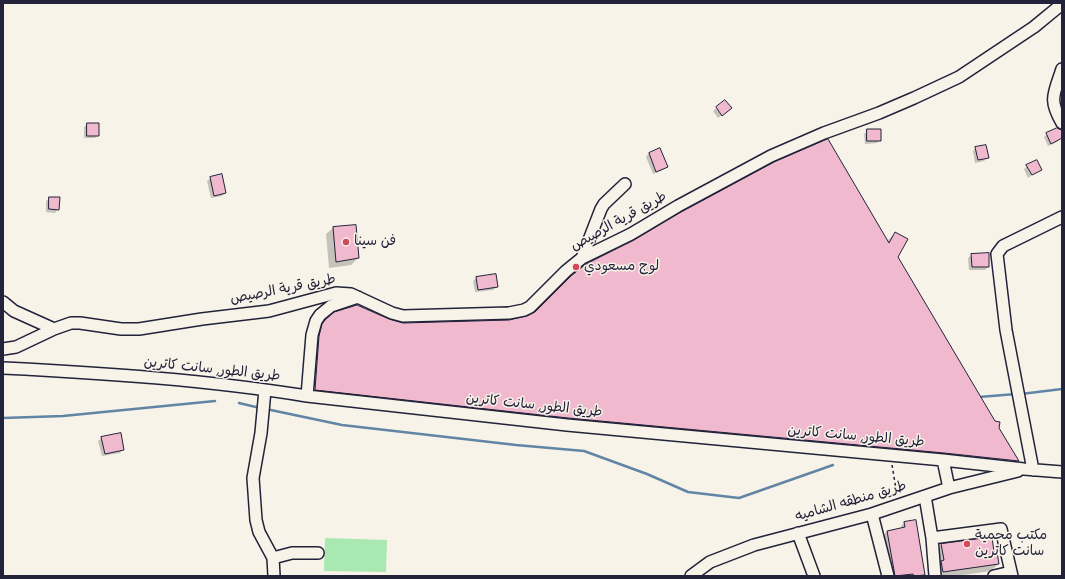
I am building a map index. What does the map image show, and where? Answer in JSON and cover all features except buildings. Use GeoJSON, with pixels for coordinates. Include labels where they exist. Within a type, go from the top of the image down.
{"type":"FeatureCollection","features":[{"type":"Feature","properties":{"kind":"street","name":"طريق قرية الرصيص"},"geometry":{"type":"LineString","coordinates":[[3,349],[16,347],[62,325],[80,323],[121,329],[139,329],[202,319],[269,311],[336,293],[358,296],[392,313],[404,316],[516,312],[524,310],[536,302],[566,271],[582,258],[631,234],[678,206],[771,156],[824,133],[914,98],[959,77],[1034,27],[1062,4]]}},
{"type":"Feature","properties":{"kind":"street"},"geometry":{"type":"LineString","coordinates":[[1062,69],[1053,99],[1055,111],[1062,123]]}},
{"type":"Feature","properties":{"kind":"street"},"geometry":{"type":"LineString","coordinates":[[582,258],[601,209],[625,184]]}},
{"type":"Feature","properties":{"kind":"street"},"geometry":{"type":"LineString","coordinates":[[1028,470],[1006,330],[997,254],[1002,246],[1062,217]]}},
{"type":"Feature","properties":{"kind":"street"},"geometry":{"type":"LineString","coordinates":[[307,396],[312,335],[316,321],[320,315],[331,306],[358,296]]}},
{"type":"Feature","properties":{"kind":"street"},"geometry":{"type":"LineString","coordinates":[[3,302],[14,311],[54,329]]}},
{"type":"Feature","properties":{"kind":"street","name":"طريق الطور, سانت كاترين"},"geometry":{"type":"LineString","coordinates":[[3,368],[76,372],[265,390],[567,425],[943,460],[1028,470],[1062,472]]}},
{"type":"Feature","properties":{"kind":"street"},"geometry":{"type":"LineString","coordinates":[[265,390],[261,433],[253,478],[257,526],[274,558],[274,576]]}},
{"type":"Feature","properties":{"kind":"street"},"geometry":{"type":"LineString","coordinates":[[943,460],[949,488]]}},
{"type":"Feature","properties":{"kind":"street","name":"طريق منطقه الشاميه"},"geometry":{"type":"LineString","coordinates":[[691,576],[710,562],[754,546],[872,514],[949,488],[1028,470]]}},
{"type":"Feature","properties":{"kind":"street"},"geometry":{"type":"LineString","coordinates":[[925,496],[932,538],[935,576]]}},
{"type":"Feature","properties":{"kind":"street"},"geometry":{"type":"LineString","coordinates":[[872,514],[888,576]]}},
{"type":"Feature","properties":{"kind":"street"},"geometry":{"type":"LineString","coordinates":[[932,538],[1001,528],[1012,574],[994,576]]}},
{"type":"Feature","properties":{"kind":"street"},"geometry":{"type":"LineString","coordinates":[[798,533],[814,576]]}},
{"type":"Feature","properties":{"kind":"street"},"geometry":{"type":"LineString","coordinates":[[274,558],[292,553],[318,554]]}},
{"type":"Feature","properties":{"kind":"path"},"geometry":{"type":"LineString","coordinates":[[890,455],[899,504]]}},
{"type":"Feature","properties":{"kind":"green space"},"geometry":{"type":"Polygon","coordinates":[[[325,538],[387,540],[386,572],[324,571],[325,538]]]}},
{"type":"Feature","properties":{"kind":"waterway"},"geometry":{"type":"LineString","coordinates":[[1021,394],[1062,389]]}},
{"type":"Feature","properties":{"kind":"waterway"},"geometry":{"type":"LineString","coordinates":[[979,397],[1016,394]]}},
{"type":"Feature","properties":{"kind":"waterway"},"geometry":{"type":"LineString","coordinates":[[3,418],[63,416],[215,401]]}},
{"type":"Feature","properties":{"kind":"waterway"},"geometry":{"type":"LineString","coordinates":[[239,403],[260,408]]}},
{"type":"Feature","properties":{"kind":"waterway"},"geometry":{"type":"LineString","coordinates":[[266,409],[342,425],[516,445],[584,451],[647,474],[688,492],[739,498],[833,465]]}},
{"type":"Feature","properties":{"kind":"place","name":"فن سينا"},"geometry":{"type":"Point","coordinates":[346,242]}},
{"type":"Feature","properties":{"kind":"place","name":"لوج مسعودي"},"geometry":{"type":"Point","coordinates":[576,267]}},
{"type":"Feature","properties":{"kind":"place","name":"مكتب محمية سانت كاترين"},"geometry":{"type":"Point","coordinates":[967,544]}}]}
